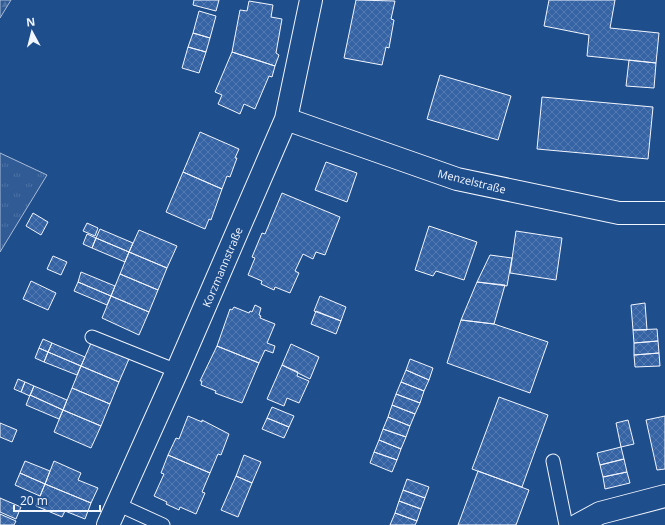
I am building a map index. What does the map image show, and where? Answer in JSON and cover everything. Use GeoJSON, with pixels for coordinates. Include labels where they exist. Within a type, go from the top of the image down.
{"type":"FeatureCollection","features":[{"type":"Feature","properties":{"kind":"street","name":"Korzmannstraße"},"geometry":{"type":"LineString","coordinates":[[108,525],[177,371],[286,119],[311,0]]}},
{"type":"Feature","properties":{"kind":"street","name":"Menzelstraße"},"geometry":{"type":"LineString","coordinates":[[286,119],[457,179],[619,213],[665,213]]}},
{"type":"Feature","properties":{"kind":"street"},"geometry":{"type":"LineString","coordinates":[[578,525],[600,513],[665,496]]}},
{"type":"Feature","properties":{"kind":"lane"},"geometry":{"type":"LineString","coordinates":[[92,337],[177,371]]}},
{"type":"Feature","properties":{"kind":"lane"},"geometry":{"type":"LineString","coordinates":[[553,461],[566,525]]}},
{"type":"Feature","properties":{"kind":"lane"},"geometry":{"type":"LineString","coordinates":[[117,504],[163,525]]}},
{"type":"Feature","properties":{"kind":"green space"},"geometry":{"type":"Polygon","coordinates":[[[0,0],[11,0],[0,18],[0,0]]]}},
{"type":"Feature","properties":{"kind":"green space"},"geometry":{"type":"Polygon","coordinates":[[[0,153],[47,175],[0,252],[0,153]]]}},
{"type":"Feature","properties":{"kind":"building"},"geometry":{"type":"Polygon","coordinates":[[[194,0],[219,0],[216,11],[193,5],[194,0]]]}},
{"type":"Feature","properties":{"kind":"building"},"geometry":{"type":"Polygon","coordinates":[[[356,0],[395,1],[391,19],[394,20],[389,48],[386,47],[382,65],[344,58],[356,0]]]}},
{"type":"Feature","properties":{"kind":"building"},"geometry":{"type":"Polygon","coordinates":[[[549,0],[615,0],[610,28],[659,33],[656,63],[587,56],[589,35],[544,26],[549,0]]]}},
{"type":"Feature","properties":{"kind":"building"},"geometry":{"type":"Polygon","coordinates":[[[249,1],[273,5],[271,17],[282,19],[276,53],[279,55],[275,66],[232,52],[240,10],[247,11],[249,1]]]}},
{"type":"Feature","properties":{"kind":"building"},"geometry":{"type":"Polygon","coordinates":[[[199,11],[216,16],[210,38],[193,33],[199,11]]]}},
{"type":"Feature","properties":{"kind":"building"},"geometry":{"type":"Polygon","coordinates":[[[193,33],[210,38],[206,52],[188,47],[193,33]]]}},
{"type":"Feature","properties":{"kind":"building"},"geometry":{"type":"Polygon","coordinates":[[[188,47],[206,52],[199,73],[182,68],[188,47]]]}},
{"type":"Feature","properties":{"kind":"building"},"geometry":{"type":"Polygon","coordinates":[[[232,52],[275,66],[272,77],[269,76],[255,109],[244,104],[240,114],[218,104],[222,95],[215,92],[232,52]]]}},
{"type":"Feature","properties":{"kind":"building"},"geometry":{"type":"Polygon","coordinates":[[[629,60],[656,63],[654,88],[626,86],[629,60]]]}},
{"type":"Feature","properties":{"kind":"building"},"geometry":{"type":"Polygon","coordinates":[[[440,75],[511,96],[498,140],[427,119],[440,75]]]}},
{"type":"Feature","properties":{"kind":"building"},"geometry":{"type":"Polygon","coordinates":[[[542,97],[653,107],[648,159],[537,149],[542,97]]]}},
{"type":"Feature","properties":{"kind":"building"},"geometry":{"type":"Polygon","coordinates":[[[200,132],[239,149],[230,177],[227,176],[222,189],[183,172],[200,132]]]}},
{"type":"Feature","properties":{"kind":"building"},"geometry":{"type":"Polygon","coordinates":[[[326,162],[357,173],[347,202],[315,190],[326,162]]]}},
{"type":"Feature","properties":{"kind":"building"},"geometry":{"type":"Polygon","coordinates":[[[183,172],[222,189],[211,220],[209,219],[205,229],[166,212],[183,172]]]}},
{"type":"Feature","properties":{"kind":"building"},"geometry":{"type":"Polygon","coordinates":[[[282,193],[340,217],[325,255],[316,252],[313,259],[303,254],[295,271],[299,273],[290,293],[275,287],[274,290],[261,284],[262,281],[248,275],[255,258],[252,257],[262,233],[265,234],[282,193]]]}},
{"type":"Feature","properties":{"kind":"building"},"geometry":{"type":"Polygon","coordinates":[[[33,213],[48,222],[41,235],[26,226],[33,213]]]}},
{"type":"Feature","properties":{"kind":"building"},"geometry":{"type":"Polygon","coordinates":[[[87,223],[98,228],[95,236],[83,231],[87,223]]]}},
{"type":"Feature","properties":{"kind":"building"},"geometry":{"type":"Polygon","coordinates":[[[429,226],[477,242],[464,280],[436,271],[433,276],[415,270],[429,226]]]}},
{"type":"Feature","properties":{"kind":"building"},"geometry":{"type":"Polygon","coordinates":[[[100,229],[133,243],[129,252],[96,238],[100,229]]]}},
{"type":"Feature","properties":{"kind":"building"},"geometry":{"type":"Polygon","coordinates":[[[139,230],[177,246],[167,268],[129,252],[139,230]]]}},
{"type":"Feature","properties":{"kind":"building"},"geometry":{"type":"Polygon","coordinates":[[[516,231],[562,238],[556,280],[510,273],[516,231]]]}},
{"type":"Feature","properties":{"kind":"building"},"geometry":{"type":"Polygon","coordinates":[[[87,234],[96,238],[92,248],[83,244],[87,234]]]}},
{"type":"Feature","properties":{"kind":"building"},"geometry":{"type":"Polygon","coordinates":[[[96,238],[129,252],[125,262],[92,248],[96,238]]]}},
{"type":"Feature","properties":{"kind":"building"},"geometry":{"type":"Polygon","coordinates":[[[129,252],[167,268],[158,290],[120,274],[129,252]]]}},
{"type":"Feature","properties":{"kind":"building"},"geometry":{"type":"Polygon","coordinates":[[[490,255],[512,258],[507,286],[477,282],[490,255]]]}},
{"type":"Feature","properties":{"kind":"building"},"geometry":{"type":"Polygon","coordinates":[[[53,256],[67,262],[61,275],[47,269],[53,256]]]}},
{"type":"Feature","properties":{"kind":"building"},"geometry":{"type":"Polygon","coordinates":[[[81,272],[115,286],[111,296],[78,282],[81,272]]]}},
{"type":"Feature","properties":{"kind":"building"},"geometry":{"type":"Polygon","coordinates":[[[120,274],[158,290],[149,312],[111,296],[120,274]]]}},
{"type":"Feature","properties":{"kind":"building"},"geometry":{"type":"Polygon","coordinates":[[[31,281],[56,293],[48,310],[23,299],[31,281]]]}},
{"type":"Feature","properties":{"kind":"building"},"geometry":{"type":"Polygon","coordinates":[[[78,282],[111,296],[107,305],[74,291],[78,282]]]}},
{"type":"Feature","properties":{"kind":"building"},"geometry":{"type":"Polygon","coordinates":[[[477,282],[505,285],[494,324],[461,320],[477,282]]]}},
{"type":"Feature","properties":{"kind":"building"},"geometry":{"type":"Polygon","coordinates":[[[111,296],[149,312],[139,335],[102,318],[111,296]]]}},
{"type":"Feature","properties":{"kind":"building"},"geometry":{"type":"Polygon","coordinates":[[[320,296],[346,307],[341,321],[314,311],[320,296]]]}},
{"type":"Feature","properties":{"kind":"building"},"geometry":{"type":"Polygon","coordinates":[[[645,303],[647,330],[633,330],[631,305],[645,303]]]}},
{"type":"Feature","properties":{"kind":"building"},"geometry":{"type":"Polygon","coordinates":[[[255,305],[261,308],[259,315],[261,316],[260,318],[275,324],[267,343],[275,346],[273,353],[265,350],[259,363],[217,346],[230,309],[232,310],[234,307],[249,313],[250,311],[252,312],[255,305]]]}},
{"type":"Feature","properties":{"kind":"building"},"geometry":{"type":"Polygon","coordinates":[[[316,311],[341,321],[336,334],[311,324],[316,311]]]}},
{"type":"Feature","properties":{"kind":"building"},"geometry":{"type":"Polygon","coordinates":[[[461,320],[494,324],[548,342],[530,393],[447,363],[461,320]]]}},
{"type":"Feature","properties":{"kind":"building"},"geometry":{"type":"Polygon","coordinates":[[[657,329],[658,341],[634,343],[633,330],[657,329]]]}},
{"type":"Feature","properties":{"kind":"building"},"geometry":{"type":"Polygon","coordinates":[[[43,339],[52,343],[48,352],[39,348],[43,339]]]}},
{"type":"Feature","properties":{"kind":"building"},"geometry":{"type":"Polygon","coordinates":[[[658,341],[659,353],[634,355],[634,343],[658,341]]]}},
{"type":"Feature","properties":{"kind":"building"},"geometry":{"type":"Polygon","coordinates":[[[52,343],[85,357],[81,366],[48,352],[52,343]]]}},
{"type":"Feature","properties":{"kind":"building"},"geometry":{"type":"Polygon","coordinates":[[[91,343],[129,359],[119,382],[81,366],[91,343]]]}},
{"type":"Feature","properties":{"kind":"building"},"geometry":{"type":"Polygon","coordinates":[[[291,344],[319,357],[310,379],[282,365],[291,344]]]}},
{"type":"Feature","properties":{"kind":"building"},"geometry":{"type":"Polygon","coordinates":[[[217,346],[259,363],[242,403],[215,393],[216,391],[201,385],[202,381],[200,381],[217,346]]]}},
{"type":"Feature","properties":{"kind":"building"},"geometry":{"type":"Polygon","coordinates":[[[39,348],[48,352],[44,362],[35,358],[39,348]]]}},
{"type":"Feature","properties":{"kind":"building"},"geometry":{"type":"Polygon","coordinates":[[[48,352],[81,366],[77,375],[44,362],[48,352]]]}},
{"type":"Feature","properties":{"kind":"building"},"geometry":{"type":"Polygon","coordinates":[[[659,353],[660,366],[635,367],[634,355],[659,353]]]}},
{"type":"Feature","properties":{"kind":"building"},"geometry":{"type":"Polygon","coordinates":[[[410,359],[433,368],[429,380],[406,370],[410,359]]]}},
{"type":"Feature","properties":{"kind":"building"},"geometry":{"type":"Polygon","coordinates":[[[282,365],[298,372],[297,376],[309,381],[299,403],[287,398],[284,406],[267,399],[282,365]]]}},
{"type":"Feature","properties":{"kind":"building"},"geometry":{"type":"Polygon","coordinates":[[[81,366],[119,382],[110,404],[72,388],[81,366]]]}},
{"type":"Feature","properties":{"kind":"building"},"geometry":{"type":"Polygon","coordinates":[[[406,370],[429,380],[424,391],[401,382],[406,370]]]}},
{"type":"Feature","properties":{"kind":"building"},"geometry":{"type":"Polygon","coordinates":[[[18,379],[25,382],[21,392],[14,389],[18,379]]]}},
{"type":"Feature","properties":{"kind":"building"},"geometry":{"type":"Polygon","coordinates":[[[25,382],[34,386],[30,396],[21,392],[25,382]]]}},
{"type":"Feature","properties":{"kind":"building"},"geometry":{"type":"Polygon","coordinates":[[[401,382],[424,391],[420,403],[396,394],[401,382]]]}},
{"type":"Feature","properties":{"kind":"building"},"geometry":{"type":"Polygon","coordinates":[[[34,386],[67,400],[63,410],[30,395],[34,386]]]}},
{"type":"Feature","properties":{"kind":"building"},"geometry":{"type":"Polygon","coordinates":[[[72,388],[110,404],[101,426],[63,410],[72,388]]]}},
{"type":"Feature","properties":{"kind":"building"},"geometry":{"type":"Polygon","coordinates":[[[396,394],[420,403],[415,414],[392,405],[396,394]]]}},
{"type":"Feature","properties":{"kind":"building"},"geometry":{"type":"Polygon","coordinates":[[[30,395],[63,410],[59,419],[26,405],[30,395]]]}},
{"type":"Feature","properties":{"kind":"building"},"geometry":{"type":"Polygon","coordinates":[[[499,397],[548,415],[522,487],[472,469],[499,397]]]}},
{"type":"Feature","properties":{"kind":"building"},"geometry":{"type":"Polygon","coordinates":[[[392,405],[415,414],[410,426],[388,417],[392,405]]]}},
{"type":"Feature","properties":{"kind":"building"},"geometry":{"type":"Polygon","coordinates":[[[272,407],[294,416],[289,427],[267,418],[272,407]]]}},
{"type":"Feature","properties":{"kind":"building"},"geometry":{"type":"Polygon","coordinates":[[[63,410],[101,426],[91,448],[54,432],[63,410]]]}},
{"type":"Feature","properties":{"kind":"building"},"geometry":{"type":"Polygon","coordinates":[[[188,416],[202,422],[202,420],[229,434],[221,455],[218,454],[210,473],[168,455],[176,438],[179,439],[188,416]]]}},
{"type":"Feature","properties":{"kind":"building"},"geometry":{"type":"Polygon","coordinates":[[[665,416],[665,469],[657,470],[646,420],[665,416]]]}},
{"type":"Feature","properties":{"kind":"building"},"geometry":{"type":"Polygon","coordinates":[[[388,417],[410,426],[406,437],[383,429],[388,417]]]}},
{"type":"Feature","properties":{"kind":"building"},"geometry":{"type":"Polygon","coordinates":[[[267,418],[289,427],[284,438],[262,429],[267,418]]]}},
{"type":"Feature","properties":{"kind":"building"},"geometry":{"type":"Polygon","coordinates":[[[628,420],[634,444],[621,447],[616,423],[628,420]]]}},
{"type":"Feature","properties":{"kind":"building"},"geometry":{"type":"Polygon","coordinates":[[[0,423],[17,430],[12,442],[0,437],[0,423]]]}},
{"type":"Feature","properties":{"kind":"building"},"geometry":{"type":"Polygon","coordinates":[[[383,429],[406,437],[401,449],[379,440],[383,429]]]}},
{"type":"Feature","properties":{"kind":"building"},"geometry":{"type":"Polygon","coordinates":[[[379,440],[401,449],[397,460],[374,452],[379,440]]]}},
{"type":"Feature","properties":{"kind":"building"},"geometry":{"type":"Polygon","coordinates":[[[621,447],[624,459],[600,465],[597,453],[621,447]]]}},
{"type":"Feature","properties":{"kind":"building"},"geometry":{"type":"Polygon","coordinates":[[[374,452],[397,460],[392,472],[370,463],[374,452]]]}},
{"type":"Feature","properties":{"kind":"building"},"geometry":{"type":"Polygon","coordinates":[[[168,455],[210,473],[202,492],[205,493],[196,514],[180,507],[179,510],[154,496],[164,474],[161,473],[168,455]]]}},
{"type":"Feature","properties":{"kind":"building"},"geometry":{"type":"Polygon","coordinates":[[[244,455],[261,462],[252,483],[236,476],[244,455]]]}},
{"type":"Feature","properties":{"kind":"building"},"geometry":{"type":"Polygon","coordinates":[[[624,459],[627,472],[603,477],[600,465],[624,459]]]}},
{"type":"Feature","properties":{"kind":"building"},"geometry":{"type":"Polygon","coordinates":[[[25,461],[50,471],[45,484],[20,473],[25,461]]]}},
{"type":"Feature","properties":{"kind":"building"},"geometry":{"type":"Polygon","coordinates":[[[54,461],[81,473],[78,480],[98,488],[91,503],[45,484],[54,461]]]}},
{"type":"Feature","properties":{"kind":"building"},"geometry":{"type":"Polygon","coordinates":[[[478,471],[529,490],[516,525],[458,525],[478,471]]]}},
{"type":"Feature","properties":{"kind":"building"},"geometry":{"type":"Polygon","coordinates":[[[627,472],[630,483],[605,489],[603,477],[627,472]]]}},
{"type":"Feature","properties":{"kind":"building"},"geometry":{"type":"Polygon","coordinates":[[[20,473],[45,484],[40,496],[15,485],[20,473]]]}},
{"type":"Feature","properties":{"kind":"building"},"geometry":{"type":"Polygon","coordinates":[[[236,476],[252,483],[238,517],[221,510],[236,476]]]}},
{"type":"Feature","properties":{"kind":"building"},"geometry":{"type":"Polygon","coordinates":[[[407,479],[429,487],[425,498],[403,490],[407,479]]]}},
{"type":"Feature","properties":{"kind":"building"},"geometry":{"type":"Polygon","coordinates":[[[45,484],[91,503],[85,519],[65,511],[62,517],[36,506],[45,484]]]}},
{"type":"Feature","properties":{"kind":"building"},"geometry":{"type":"Polygon","coordinates":[[[403,490],[425,498],[421,509],[399,501],[403,490]]]}},
{"type":"Feature","properties":{"kind":"building"},"geometry":{"type":"Polygon","coordinates":[[[0,498],[21,507],[16,519],[0,512],[0,498]]]}},
{"type":"Feature","properties":{"kind":"building"},"geometry":{"type":"Polygon","coordinates":[[[399,501],[421,509],[417,521],[395,513],[399,501]]]}},
{"type":"Feature","properties":{"kind":"building"},"geometry":{"type":"Polygon","coordinates":[[[395,513],[417,521],[415,525],[390,525],[395,513]]]}},
{"type":"Feature","properties":{"kind":"building"},"geometry":{"type":"Polygon","coordinates":[[[0,514],[16,521],[14,525],[0,525],[0,514]]]}}]}
